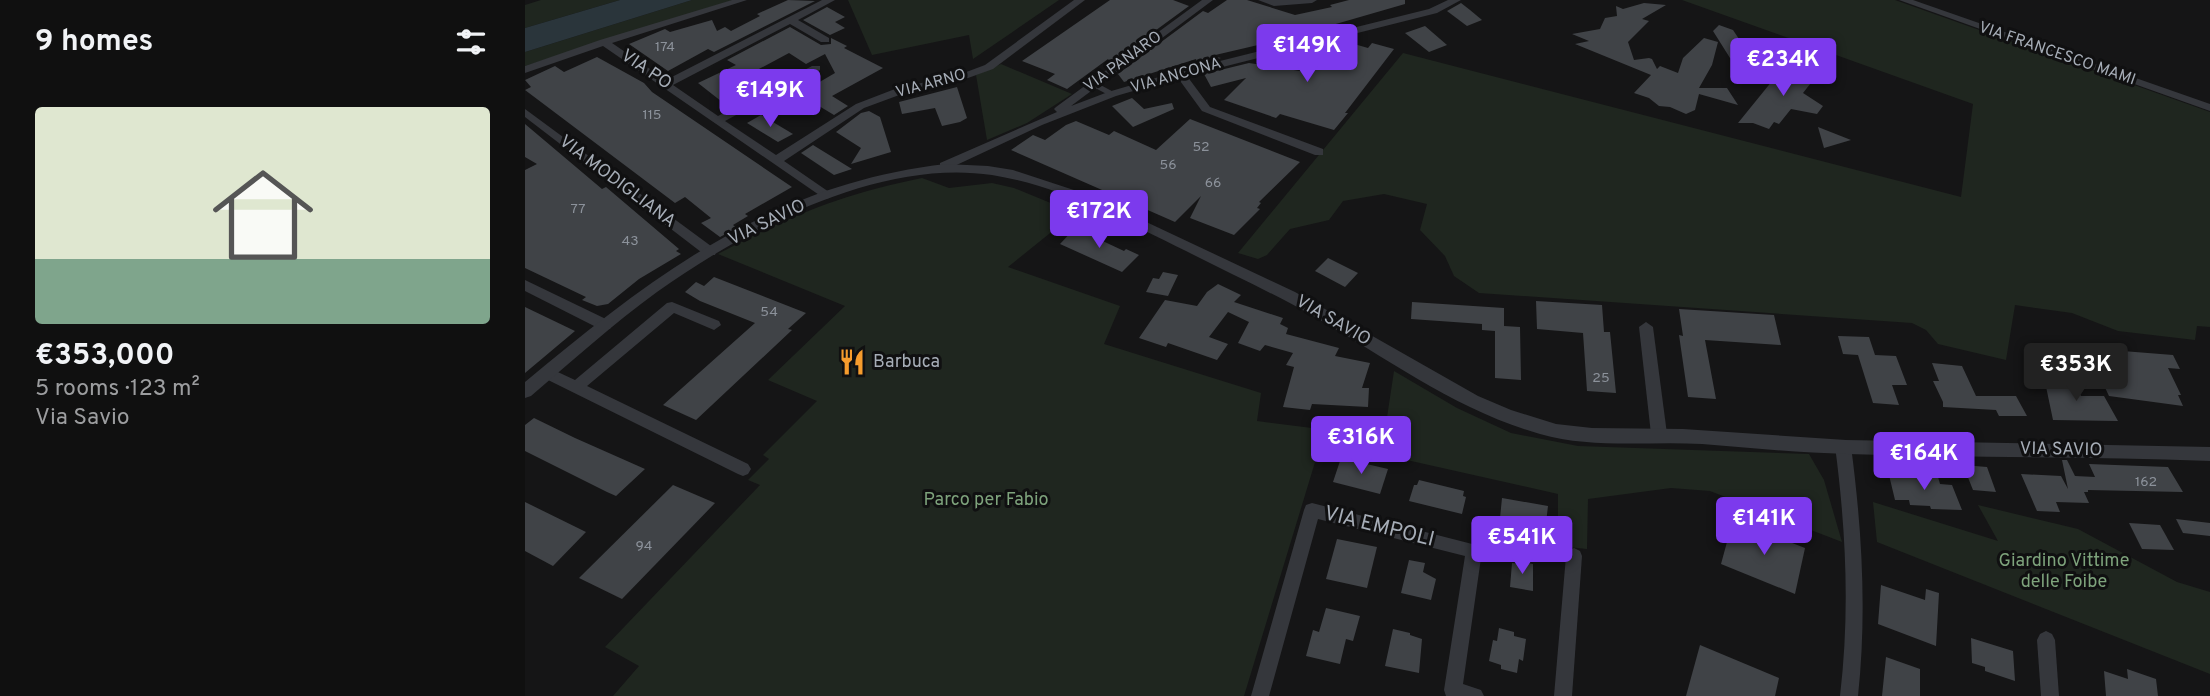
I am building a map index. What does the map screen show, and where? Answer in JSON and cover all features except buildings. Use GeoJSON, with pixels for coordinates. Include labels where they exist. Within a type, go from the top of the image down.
{"type":"FeatureCollection","features":[{"type":"Feature","properties":{"kind":"street"},"geometry":{"type":"LineString","coordinates":[[525,70],[604,42],[742,0]]}},
{"type":"Feature","properties":{"kind":"street"},"geometry":{"type":"LineString","coordinates":[[666,84],[830,0]]}},
{"type":"Feature","properties":{"kind":"street","name":"VIA ARNO"},"geometry":{"type":"LineString","coordinates":[[777,160],[860,106],[899,92],[989,67],[1080,0]]}},
{"type":"Feature","properties":{"kind":"street","name":"VIA PANARO"},"geometry":{"type":"LineString","coordinates":[[1038,123],[1095,85],[1207,0]]}},
{"type":"Feature","properties":{"kind":"street"},"geometry":{"type":"LineString","coordinates":[[1263,0],[1274,3],[1312,0]]}},
{"type":"Feature","properties":{"kind":"street","name":"VIA ANCONA"},"geometry":{"type":"LineString","coordinates":[[944,166],[1038,123],[1112,94],[1180,74],[1433,11],[1456,0]]}},
{"type":"Feature","properties":{"kind":"street","name":"VIA FRANCESCO MAMI"},"geometry":{"type":"LineString","coordinates":[[1904,0],[2210,108]]}},
{"type":"Feature","properties":{"kind":"street"},"geometry":{"type":"LineString","coordinates":[[790,20],[825,40]]}},
{"type":"Feature","properties":{"kind":"street","name":"VIA PO"},"geometry":{"type":"LineString","coordinates":[[604,42],[825,195]]}},
{"type":"Feature","properties":{"kind":"street"},"geometry":{"type":"LineString","coordinates":[[718,120],[816,68]]}},
{"type":"Feature","properties":{"kind":"street"},"geometry":{"type":"LineString","coordinates":[[1180,74],[1206,108],[1319,152]]}},
{"type":"Feature","properties":{"kind":"street","name":"VIA MODIGLIANA"},"geometry":{"type":"LineString","coordinates":[[525,112],[710,251]]}},
{"type":"Feature","properties":{"kind":"street","name":"VIA SAVIO"},"geometry":{"type":"LineString","coordinates":[[525,391],[654,286],[710,251],[766,221],[825,195],[883,178],[944,166],[991,170],[1091,200],[1292,297],[1461,397],[1541,427],[1571,433],[1660,434],[1843,446],[2210,454]]}},
{"type":"Feature","properties":{"kind":"street"},"geometry":{"type":"LineString","coordinates":[[525,285],[605,325]]}},
{"type":"Feature","properties":{"kind":"street"},"geometry":{"type":"LineString","coordinates":[[576,387],[672,307],[714,325]]}},
{"type":"Feature","properties":{"kind":"street"},"geometry":{"type":"LineString","coordinates":[[1646,327],[1660,434]]}},
{"type":"Feature","properties":{"kind":"street"},"geometry":{"type":"LineString","coordinates":[[547,373],[743,469]]}},
{"type":"Feature","properties":{"kind":"street"},"geometry":{"type":"LineString","coordinates":[[1843,446],[1855,540],[1856,644],[1849,696]]}},
{"type":"Feature","properties":{"kind":"street","name":"VIA EMPOLI"},"geometry":{"type":"LineString","coordinates":[[1260,696],[1312,510],[1474,551],[1453,690],[1475,696]]}},
{"type":"Feature","properties":{"kind":"street"},"geometry":{"type":"LineString","coordinates":[[1563,696],[1574,556]]}},
{"type":"Feature","properties":{"kind":"street"},"geometry":{"type":"LineString","coordinates":[[2046,640],[2050,696]]}},
{"type":"Feature","properties":{"kind":"lane"},"geometry":{"type":"LineString","coordinates":[[1095,85],[1112,94]]}},
{"type":"Feature","properties":{"kind":"green space"},"geometry":{"type":"Polygon","coordinates":[[[541,0],[620,0],[525,28],[525,5],[541,0]]]}},
{"type":"Feature","properties":{"kind":"green space"},"geometry":{"type":"Polygon","coordinates":[[[692,0],[733,0],[525,66],[525,52],[692,0]]]}},
{"type":"Feature","properties":{"kind":"green space"},"geometry":{"type":"Polygon","coordinates":[[[848,0],[1059,0],[973,59],[969,35],[872,55],[848,0]]]}},
{"type":"Feature","properties":{"kind":"green space"},"geometry":{"type":"Polygon","coordinates":[[[1682,0],[1895,0],[2210,112],[2210,327],[2197,326],[2195,340],[2118,331],[2072,313],[2015,305],[2006,360],[1938,344],[1926,330],[1912,323],[1479,293],[1454,276],[1445,256],[1420,230],[1427,204],[1384,194],[1343,201],[1329,220],[1290,229],[1267,255],[1258,259],[1238,253],[1403,53],[1961,197],[1973,104],[1682,0]]]}},
{"type":"Feature","properties":{"kind":"green space"},"geometry":{"type":"Polygon","coordinates":[[[1001,64],[1072,94],[1027,123],[987,140],[976,75],[1001,64]]]}},
{"type":"Feature","properties":{"kind":"green space","name":"Parco per Fabio"},"geometry":{"type":"Polygon","coordinates":[[[922,178],[949,188],[992,183],[1014,188],[1075,213],[1008,267],[1120,306],[1104,344],[1261,393],[1257,421],[1320,429],[1319,449],[1244,696],[613,696],[639,666],[605,647],[760,485],[748,480],[769,459],[763,455],[817,401],[768,380],[845,306],[718,254],[769,228],[841,199],[922,178]]]}},
{"type":"Feature","properties":{"kind":"green space"},"geometry":{"type":"Polygon","coordinates":[[[1394,371],[1457,408],[1511,433],[1578,446],[1809,454],[1824,480],[1842,542],[1710,491],[1671,488],[1588,499],[1587,549],[1558,546],[1558,494],[1322,441],[1330,417],[1386,424],[1394,371]]]}},
{"type":"Feature","properties":{"kind":"green space","name":"Giardino Vittime delle Foibe"},"geometry":{"type":"Polygon","coordinates":[[[1873,502],[1998,541],[1978,505],[2078,529],[2177,582],[2210,592],[2210,674],[1877,542],[1873,502]]]}},
{"type":"Feature","properties":{"kind":"shaded area"},"geometry":{"type":"Polygon","coordinates":[[[620,0],[692,0],[525,52],[525,28],[620,0]]]}},
{"type":"Feature","properties":{"kind":"place","name":"Barbuca"},"geometry":{"type":"Point","coordinates":[852,362]}}]}
